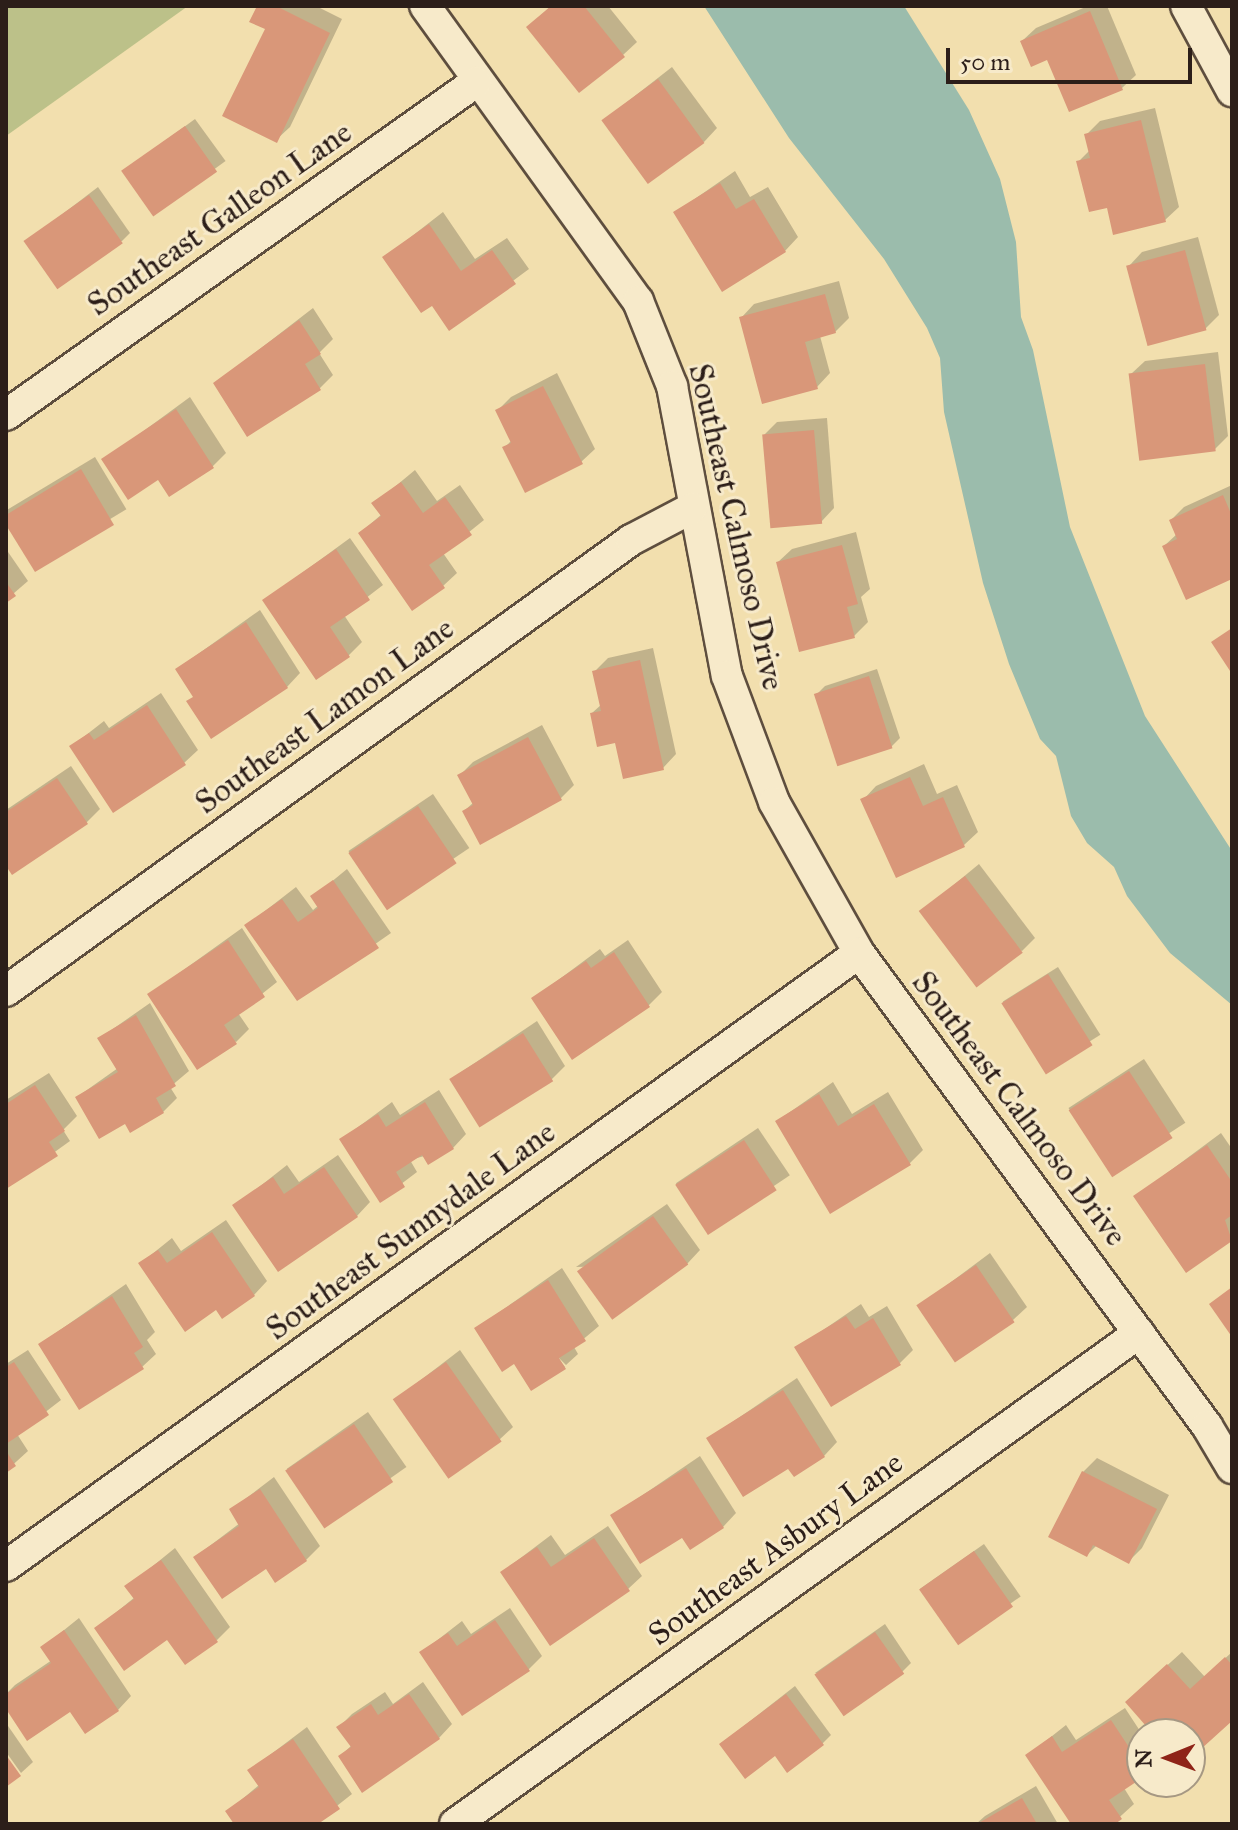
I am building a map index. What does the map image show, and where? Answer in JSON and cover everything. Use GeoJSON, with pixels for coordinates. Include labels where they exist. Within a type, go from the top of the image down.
{"type":"FeatureCollection","features":[{"type":"Feature","properties":{"kind":"street","name":"Southeast Calmoso Drive"},"geometry":{"type":"LineString","coordinates":[[425,6],[476,82],[638,301],[672,386],[692,508],[727,676],[774,802],[859,953],[1139,1333],[1232,1468]]}},
{"type":"Feature","properties":{"kind":"street"},"geometry":{"type":"LineString","coordinates":[[1186,6],[1232,91]]}},
{"type":"Feature","properties":{"kind":"street","name":"Southeast Galleon Lane"},"geometry":{"type":"LineString","coordinates":[[6,415],[476,82]]}},
{"type":"Feature","properties":{"kind":"street","name":"Southeast Lamon Lane"},"geometry":{"type":"LineString","coordinates":[[6,991],[631,540],[692,508]]}},
{"type":"Feature","properties":{"kind":"street","name":"Southeast Sunnydale Lane"},"geometry":{"type":"LineString","coordinates":[[6,1566],[859,953]]}},
{"type":"Feature","properties":{"kind":"street","name":"Southeast Asbury Lane"},"geometry":{"type":"LineString","coordinates":[[455,1824],[1139,1333]]}},
{"type":"Feature","properties":{"kind":"green space"},"geometry":{"type":"Polygon","coordinates":[[[6,6],[188,6],[6,136],[6,6]]]}},
{"type":"Feature","properties":{"kind":"shaded area"},"geometry":{"type":"Polygon","coordinates":[[[704,6],[904,6],[969,110],[1000,179],[1016,242],[1021,317],[1033,350],[1070,527],[1145,716],[1232,851],[1232,1005],[1170,953],[1127,896],[1114,867],[1087,843],[1071,816],[1056,756],[1040,739],[1009,664],[983,583],[944,412],[940,358],[927,328],[884,259],[789,138],[704,6]]]}},
{"type":"Feature","properties":{"kind":"building"},"geometry":{"type":"Polygon","coordinates":[[[257,6],[276,6],[330,33],[277,143],[222,116],[265,29],[249,22],[257,6]]]}},
{"type":"Feature","properties":{"kind":"building"},"geometry":{"type":"Polygon","coordinates":[[[551,6],[584,6],[625,57],[579,93],[526,27],[551,6]]]}},
{"type":"Feature","properties":{"kind":"building"},"geometry":{"type":"Polygon","coordinates":[[[1090,11],[1123,90],[1069,112],[1047,60],[1031,67],[1020,41],[1090,11]]]}},
{"type":"Feature","properties":{"kind":"building"},"geometry":{"type":"Polygon","coordinates":[[[658,79],[704,143],[648,184],[601,120],[658,79]]]}},
{"type":"Feature","properties":{"kind":"building"},"geometry":{"type":"Polygon","coordinates":[[[1141,120],[1166,222],[1113,235],[1107,208],[1089,212],[1076,161],[1090,158],[1084,134],[1141,120]]]}},
{"type":"Feature","properties":{"kind":"building"},"geometry":{"type":"Polygon","coordinates":[[[185,126],[217,172],[153,217],[121,171],[185,126]]]}},
{"type":"Feature","properties":{"kind":"building"},"geometry":{"type":"Polygon","coordinates":[[[720,183],[736,209],[754,199],[786,252],[722,292],[673,212],[720,183]]]}},
{"type":"Feature","properties":{"kind":"building"},"geometry":{"type":"Polygon","coordinates":[[[89,195],[123,243],[57,289],[23,241],[89,195]]]}},
{"type":"Feature","properties":{"kind":"building"},"geometry":{"type":"Polygon","coordinates":[[[429,224],[461,271],[492,250],[516,284],[449,331],[432,306],[421,313],[382,257],[429,224]]]}},
{"type":"Feature","properties":{"kind":"building"},"geometry":{"type":"Polygon","coordinates":[[[1185,250],[1206,330],[1148,346],[1126,266],[1185,250]]]}},
{"type":"Feature","properties":{"kind":"building"},"geometry":{"type":"Polygon","coordinates":[[[825,294],[836,333],[805,342],[818,389],[762,404],[739,317],[825,294]]]}},
{"type":"Feature","properties":{"kind":"building"},"geometry":{"type":"Polygon","coordinates":[[[299,320],[321,354],[305,364],[321,390],[247,437],[213,383],[299,320]]]}},
{"type":"Feature","properties":{"kind":"building"},"geometry":{"type":"Polygon","coordinates":[[[1205,364],[1216,451],[1139,461],[1129,373],[1205,364]]]}},
{"type":"Feature","properties":{"kind":"building"},"geometry":{"type":"Polygon","coordinates":[[[543,386],[583,464],[525,493],[502,447],[511,443],[495,410],[543,386]]]}},
{"type":"Feature","properties":{"kind":"building"},"geometry":{"type":"Polygon","coordinates":[[[176,409],[214,468],[169,497],[158,480],[128,500],[101,459],[176,409]]]}},
{"type":"Feature","properties":{"kind":"building"},"geometry":{"type":"Polygon","coordinates":[[[814,430],[822,524],[770,528],[762,435],[814,430]]]}},
{"type":"Feature","properties":{"kind":"building"},"geometry":{"type":"Polygon","coordinates":[[[81,469],[114,525],[35,572],[6,525],[6,515],[81,469]]]}},
{"type":"Feature","properties":{"kind":"building"},"geometry":{"type":"Polygon","coordinates":[[[401,482],[423,513],[445,497],[472,535],[429,565],[445,588],[412,611],[358,533],[381,516],[371,503],[401,482]]]}},
{"type":"Feature","properties":{"kind":"building"},"geometry":{"type":"Polygon","coordinates":[[[1223,495],[1232,516],[1232,579],[1186,600],[1162,546],[1177,539],[1169,520],[1223,495]]]}},
{"type":"Feature","properties":{"kind":"building"},"geometry":{"type":"Polygon","coordinates":[[[842,545],[858,604],[847,607],[855,638],[799,652],[776,562],[842,545]]]}},
{"type":"Feature","properties":{"kind":"building"},"geometry":{"type":"Polygon","coordinates":[[[336,549],[370,600],[330,627],[350,657],[316,680],[262,600],[336,549]]]}},
{"type":"Feature","properties":{"kind":"building"},"geometry":{"type":"Polygon","coordinates":[[[6,582],[16,596],[6,603],[6,582]]]}},
{"type":"Feature","properties":{"kind":"building"},"geometry":{"type":"Polygon","coordinates":[[[246,622],[288,688],[211,739],[186,701],[193,697],[175,669],[246,622]]]}},
{"type":"Feature","properties":{"kind":"building"},"geometry":{"type":"Polygon","coordinates":[[[1232,628],[1232,674],[1211,642],[1232,628]]]}},
{"type":"Feature","properties":{"kind":"building"},"geometry":{"type":"Polygon","coordinates":[[[640,660],[664,770],[623,779],[615,743],[597,747],[590,713],[601,711],[592,671],[640,660]]]}},
{"type":"Feature","properties":{"kind":"building"},"geometry":{"type":"Polygon","coordinates":[[[869,676],[892,748],[837,766],[814,694],[869,676]]]}},
{"type":"Feature","properties":{"kind":"building"},"geometry":{"type":"Polygon","coordinates":[[[147,705],[186,765],[113,813],[69,746],[89,733],[94,740],[147,705]]]}},
{"type":"Feature","properties":{"kind":"building"},"geometry":{"type":"Polygon","coordinates":[[[528,737],[562,800],[480,845],[462,811],[473,805],[457,775],[528,737]]]}},
{"type":"Feature","properties":{"kind":"building"},"geometry":{"type":"Polygon","coordinates":[[[910,777],[923,806],[943,797],[965,847],[896,878],[860,799],[910,777]]]}},
{"type":"Feature","properties":{"kind":"building"},"geometry":{"type":"Polygon","coordinates":[[[57,778],[88,824],[12,875],[6,866],[6,812],[57,778]]]}},
{"type":"Feature","properties":{"kind":"building"},"geometry":{"type":"Polygon","coordinates":[[[418,806],[457,863],[387,910],[348,853],[418,806]]]}},
{"type":"Feature","properties":{"kind":"building"},"geometry":{"type":"Polygon","coordinates":[[[965,876],[1023,953],[976,988],[919,911],[965,876]]]}},
{"type":"Feature","properties":{"kind":"building"},"geometry":{"type":"Polygon","coordinates":[[[333,880],[379,948],[297,1001],[244,925],[282,899],[298,922],[318,908],[310,896],[333,880]]]}},
{"type":"Feature","properties":{"kind":"building"},"geometry":{"type":"Polygon","coordinates":[[[228,940],[265,997],[224,1025],[237,1044],[197,1070],[147,994],[228,940]]]}},
{"type":"Feature","properties":{"kind":"building"},"geometry":{"type":"Polygon","coordinates":[[[614,952],[650,1007],[572,1060],[531,998],[586,961],[591,968],[614,952]]]}},
{"type":"Feature","properties":{"kind":"building"},"geometry":{"type":"Polygon","coordinates":[[[1048,974],[1093,1045],[1046,1074],[1001,1003],[1048,974]]]}},
{"type":"Feature","properties":{"kind":"building"},"geometry":{"type":"Polygon","coordinates":[[[136,1015],[176,1086],[156,1098],[164,1113],[130,1133],[125,1124],[99,1139],[75,1097],[118,1072],[97,1038],[136,1015]]]}},
{"type":"Feature","properties":{"kind":"building"},"geometry":{"type":"Polygon","coordinates":[[[523,1033],[553,1081],[479,1127],[449,1079],[523,1033]]]}},
{"type":"Feature","properties":{"kind":"building"},"geometry":{"type":"Polygon","coordinates":[[[1129,1071],[1173,1138],[1112,1177],[1069,1110],[1129,1071]]]}},
{"type":"Feature","properties":{"kind":"building"},"geometry":{"type":"Polygon","coordinates":[[[35,1085],[65,1131],[49,1142],[58,1156],[6,1189],[6,1104],[35,1085]]]}},
{"type":"Feature","properties":{"kind":"building"},"geometry":{"type":"Polygon","coordinates":[[[819,1094],[838,1126],[874,1104],[911,1165],[830,1214],[775,1121],[819,1094]]]}},
{"type":"Feature","properties":{"kind":"building"},"geometry":{"type":"Polygon","coordinates":[[[425,1102],[454,1149],[428,1165],[422,1155],[396,1172],[405,1187],[380,1203],[339,1139],[378,1114],[386,1127],[425,1102]]]}},
{"type":"Feature","properties":{"kind":"building"},"geometry":{"type":"Polygon","coordinates":[[[744,1140],[777,1190],[708,1235],[675,1185],[744,1140]]]}},
{"type":"Feature","properties":{"kind":"building"},"geometry":{"type":"Polygon","coordinates":[[[1207,1145],[1232,1182],[1232,1215],[1225,1220],[1232,1241],[1186,1273],[1133,1196],[1207,1145]]]}},
{"type":"Feature","properties":{"kind":"building"},"geometry":{"type":"Polygon","coordinates":[[[324,1167],[358,1217],[278,1272],[232,1205],[273,1177],[284,1194],[324,1167]]]}},
{"type":"Feature","properties":{"kind":"building"},"geometry":{"type":"Polygon","coordinates":[[[653,1216],[688,1265],[612,1320],[577,1271],[653,1216]]]}},
{"type":"Feature","properties":{"kind":"building"},"geometry":{"type":"Polygon","coordinates":[[[212,1232],[255,1296],[222,1319],[216,1310],[185,1332],[138,1263],[158,1250],[167,1263],[212,1232]]]}},
{"type":"Feature","properties":{"kind":"building"},"geometry":{"type":"Polygon","coordinates":[[[976,1265],[1015,1322],[955,1362],[916,1305],[976,1265]]]}},
{"type":"Feature","properties":{"kind":"building"},"geometry":{"type":"Polygon","coordinates":[[[548,1280],[586,1341],[559,1358],[566,1369],[531,1391],[514,1364],[502,1372],[474,1328],[548,1280]]]}},
{"type":"Feature","properties":{"kind":"building"},"geometry":{"type":"Polygon","coordinates":[[[1232,1287],[1232,1337],[1209,1304],[1232,1287]]]}},
{"type":"Feature","properties":{"kind":"building"},"geometry":{"type":"Polygon","coordinates":[[[112,1296],[143,1347],[134,1353],[144,1369],[79,1410],[38,1344],[112,1296]]]}},
{"type":"Feature","properties":{"kind":"building"},"geometry":{"type":"Polygon","coordinates":[[[846,1316],[855,1329],[873,1318],[901,1365],[831,1407],[794,1347],[846,1316]]]}},
{"type":"Feature","properties":{"kind":"building"},"geometry":{"type":"Polygon","coordinates":[[[14,1362],[49,1415],[6,1444],[6,1367],[14,1362]]]}},
{"type":"Feature","properties":{"kind":"building"},"geometry":{"type":"Polygon","coordinates":[[[446,1362],[502,1441],[448,1479],[393,1399],[446,1362]]]}},
{"type":"Feature","properties":{"kind":"building"},"geometry":{"type":"Polygon","coordinates":[[[783,1390],[825,1457],[794,1477],[788,1469],[743,1497],[706,1438],[783,1390]]]}},
{"type":"Feature","properties":{"kind":"building"},"geometry":{"type":"Polygon","coordinates":[[[354,1424],[393,1482],[324,1528],[285,1470],[354,1424]]]}},
{"type":"Feature","properties":{"kind":"building"},"geometry":{"type":"Polygon","coordinates":[[[6,1451],[16,1466],[6,1473],[6,1451]]]}},
{"type":"Feature","properties":{"kind":"building"},"geometry":{"type":"Polygon","coordinates":[[[686,1468],[724,1528],[690,1550],[682,1538],[640,1564],[610,1515],[686,1468]]]}},
{"type":"Feature","properties":{"kind":"building"},"geometry":{"type":"Polygon","coordinates":[[[1082,1471],[1157,1509],[1129,1564],[1093,1545],[1087,1557],[1048,1537],[1082,1471]]]}},
{"type":"Feature","properties":{"kind":"building"},"geometry":{"type":"Polygon","coordinates":[[[260,1489],[307,1561],[275,1583],[266,1569],[222,1599],[193,1557],[239,1526],[229,1509],[260,1489]]]}},
{"type":"Feature","properties":{"kind":"building"},"geometry":{"type":"Polygon","coordinates":[[[594,1538],[630,1591],[550,1646],[500,1572],[537,1547],[551,1567],[594,1538]]]}},
{"type":"Feature","properties":{"kind":"building"},"geometry":{"type":"Polygon","coordinates":[[[974,1551],[1013,1607],[958,1645],[919,1589],[974,1551]]]}},
{"type":"Feature","properties":{"kind":"building"},"geometry":{"type":"Polygon","coordinates":[[[161,1560],[218,1642],[185,1665],[167,1640],[124,1671],[94,1628],[134,1599],[124,1586],[161,1560]]]}},
{"type":"Feature","properties":{"kind":"building"},"geometry":{"type":"Polygon","coordinates":[[[495,1620],[530,1671],[462,1716],[419,1652],[448,1633],[457,1646],[495,1620]]]}},
{"type":"Feature","properties":{"kind":"building"},"geometry":{"type":"Polygon","coordinates":[[[64,1630],[119,1711],[85,1734],[70,1712],[27,1741],[6,1709],[6,1694],[51,1663],[40,1647],[64,1630]]]}},
{"type":"Feature","properties":{"kind":"building"},"geometry":{"type":"Polygon","coordinates":[[[875,1632],[904,1674],[844,1716],[814,1674],[875,1632]]]}},
{"type":"Feature","properties":{"kind":"building"},"geometry":{"type":"Polygon","coordinates":[[[1225,1657],[1232,1665],[1232,1721],[1206,1745],[1206,1718],[1139,1718],[1125,1702],[1167,1664],[1190,1689],[1225,1657]]]}},
{"type":"Feature","properties":{"kind":"building"},"geometry":{"type":"Polygon","coordinates":[[[409,1694],[440,1739],[362,1793],[338,1756],[351,1747],[336,1727],[371,1704],[378,1715],[409,1694]]]}},
{"type":"Feature","properties":{"kind":"building"},"geometry":{"type":"Polygon","coordinates":[[[786,1694],[824,1745],[787,1773],[775,1756],[745,1779],[719,1744],[786,1694]]]}},
{"type":"Feature","properties":{"kind":"building"},"geometry":{"type":"Polygon","coordinates":[[[1111,1720],[1126,1743],[1126,1789],[1109,1800],[1122,1819],[1115,1824],[1071,1824],[1025,1755],[1052,1736],[1062,1752],[1111,1720]]]}},
{"type":"Feature","properties":{"kind":"building"},"geometry":{"type":"Polygon","coordinates":[[[293,1739],[340,1809],[318,1824],[234,1824],[225,1811],[259,1787],[247,1770],[293,1739]]]}},
{"type":"Feature","properties":{"kind":"building"},"geometry":{"type":"Polygon","coordinates":[[[6,1755],[21,1776],[6,1787],[6,1755]]]}},
{"type":"Feature","properties":{"kind":"building"},"geometry":{"type":"Polygon","coordinates":[[[1022,1798],[1037,1824],[977,1824],[1022,1798]]]}}]}
